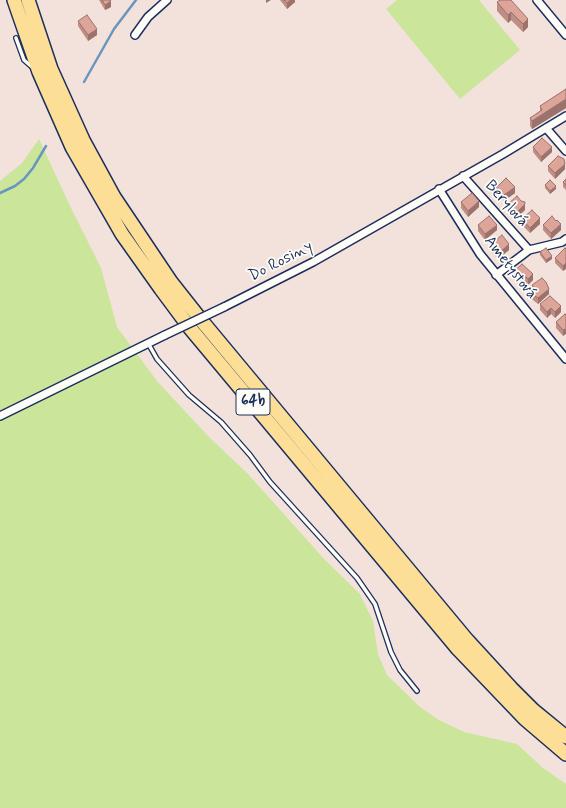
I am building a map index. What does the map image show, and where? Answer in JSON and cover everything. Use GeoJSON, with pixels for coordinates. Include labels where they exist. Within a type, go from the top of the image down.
{"type":"FeatureCollection","features":[{"type":"Feature","properties":{"kind":"highway","name":"64b"},"geometry":{"type":"LineString","coordinates":[[14,0],[39,72],[72,147],[103,204],[142,264],[185,321],[462,654],[525,719],[566,754]]}},
{"type":"Feature","properties":{"kind":"highway","name":"64b"},"geometry":{"type":"LineString","coordinates":[[28,0],[51,69],[83,140],[118,203],[168,276],[201,320],[467,640],[511,688],[566,737]]}},
{"type":"Feature","properties":{"kind":"street"},"geometry":{"type":"LineString","coordinates":[[134,35],[148,17],[167,0]]}},
{"type":"Feature","properties":{"kind":"street"},"geometry":{"type":"LineString","coordinates":[[536,0],[566,35]]}},
{"type":"Feature","properties":{"kind":"street","name":"Do Rosiny"},"geometry":{"type":"LineString","coordinates":[[0,416],[313,262],[503,154],[566,116]]}},
{"type":"Feature","properties":{"kind":"street"},"geometry":{"type":"LineString","coordinates":[[546,128],[566,151]]}},
{"type":"Feature","properties":{"kind":"street","name":"Berylová"},"geometry":{"type":"LineString","coordinates":[[463,176],[529,250]]}},
{"type":"Feature","properties":{"kind":"street","name":"Ametystová"},"geometry":{"type":"LineString","coordinates":[[439,189],[480,254],[566,359]]}},
{"type":"Feature","properties":{"kind":"street"},"geometry":{"type":"LineString","coordinates":[[496,275],[529,250],[562,242],[566,239]]}},
{"type":"Feature","properties":{"kind":"lane"},"geometry":{"type":"LineString","coordinates":[[16,38],[24,60],[39,72]]}},
{"type":"Feature","properties":{"kind":"lane"},"geometry":{"type":"LineString","coordinates":[[148,343],[157,359],[189,395],[221,422],[270,482],[357,578],[375,604],[391,652],[400,670],[417,691]]}},
{"type":"Feature","properties":{"kind":"green space"},"geometry":{"type":"Polygon","coordinates":[[[397,0],[479,0],[520,50],[460,99],[386,9],[397,0]]]}},
{"type":"Feature","properties":{"kind":"green space"},"geometry":{"type":"Polygon","coordinates":[[[39,139],[101,268],[117,327],[157,381],[208,436],[248,474],[325,560],[360,594],[373,621],[378,654],[387,675],[420,707],[439,720],[464,732],[517,744],[543,768],[566,784],[566,808],[0,808],[0,181],[22,163],[39,139]]]}},
{"type":"Feature","properties":{"kind":"building"},"geometry":{"type":"Polygon","coordinates":[[[102,0],[110,0],[111,1],[105,5],[102,0]]]}},
{"type":"Feature","properties":{"kind":"building"},"geometry":{"type":"Polygon","coordinates":[[[284,0],[291,0],[287,3],[284,0]]]}},
{"type":"Feature","properties":{"kind":"building"},"geometry":{"type":"Polygon","coordinates":[[[500,0],[511,0],[528,19],[523,24],[511,12],[508,15],[497,2],[500,0]]]}},
{"type":"Feature","properties":{"kind":"building"},"geometry":{"type":"Polygon","coordinates":[[[87,15],[97,29],[88,35],[78,21],[87,15]]]}},
{"type":"Feature","properties":{"kind":"building"},"geometry":{"type":"Polygon","coordinates":[[[566,89],[566,99],[532,121],[530,118],[542,110],[540,106],[566,89]]]}},
{"type":"Feature","properties":{"kind":"building"},"geometry":{"type":"Polygon","coordinates":[[[542,138],[552,147],[541,157],[533,147],[542,138]]]}},
{"type":"Feature","properties":{"kind":"building"},"geometry":{"type":"Polygon","coordinates":[[[558,156],[564,159],[565,164],[555,173],[548,166],[558,156]]]}},
{"type":"Feature","properties":{"kind":"building"},"geometry":{"type":"Polygon","coordinates":[[[506,178],[515,187],[504,195],[495,189],[506,178]]]}},
{"type":"Feature","properties":{"kind":"building"},"geometry":{"type":"Polygon","coordinates":[[[550,180],[556,186],[550,191],[545,185],[550,180]]]}},
{"type":"Feature","properties":{"kind":"building"},"geometry":{"type":"Polygon","coordinates":[[[472,193],[479,201],[468,211],[461,202],[472,193]]]}},
{"type":"Feature","properties":{"kind":"building"},"geometry":{"type":"Polygon","coordinates":[[[517,196],[521,201],[525,202],[525,204],[516,213],[508,204],[517,196]]]}},
{"type":"Feature","properties":{"kind":"building"},"geometry":{"type":"Polygon","coordinates":[[[532,210],[540,218],[530,228],[522,219],[532,210]]]}},
{"type":"Feature","properties":{"kind":"building"},"geometry":{"type":"Polygon","coordinates":[[[489,216],[497,225],[485,234],[478,225],[489,216]]]}},
{"type":"Feature","properties":{"kind":"building"},"geometry":{"type":"Polygon","coordinates":[[[552,216],[561,224],[551,233],[543,225],[552,216]]]}},
{"type":"Feature","properties":{"kind":"building"},"geometry":{"type":"Polygon","coordinates":[[[502,235],[509,244],[498,254],[490,245],[502,235]]]}},
{"type":"Feature","properties":{"kind":"building"},"geometry":{"type":"Polygon","coordinates":[[[546,248],[552,256],[546,260],[540,252],[546,248]]]}},
{"type":"Feature","properties":{"kind":"building"},"geometry":{"type":"Polygon","coordinates":[[[565,248],[566,263],[563,266],[555,258],[565,248]]]}},
{"type":"Feature","properties":{"kind":"building"},"geometry":{"type":"Polygon","coordinates":[[[522,264],[533,274],[528,279],[524,275],[519,279],[513,272],[522,264]]]}},
{"type":"Feature","properties":{"kind":"building"},"geometry":{"type":"Polygon","coordinates":[[[542,278],[546,282],[549,289],[538,298],[529,292],[534,288],[532,285],[542,278]]]}},
{"type":"Feature","properties":{"kind":"building"},"geometry":{"type":"Polygon","coordinates":[[[550,296],[561,306],[555,312],[551,308],[547,312],[540,304],[550,296]]]}},
{"type":"Feature","properties":{"kind":"building"},"geometry":{"type":"Polygon","coordinates":[[[565,314],[566,329],[563,330],[556,322],[565,314]]]}},
{"type":"Feature","properties":{"kind":"waterway"},"geometry":{"type":"LineString","coordinates":[[84,82],[114,29],[136,0]]}},
{"type":"Feature","properties":{"kind":"waterway"},"geometry":{"type":"LineString","coordinates":[[0,193],[15,186],[24,179],[33,168],[46,146]]}}]}
